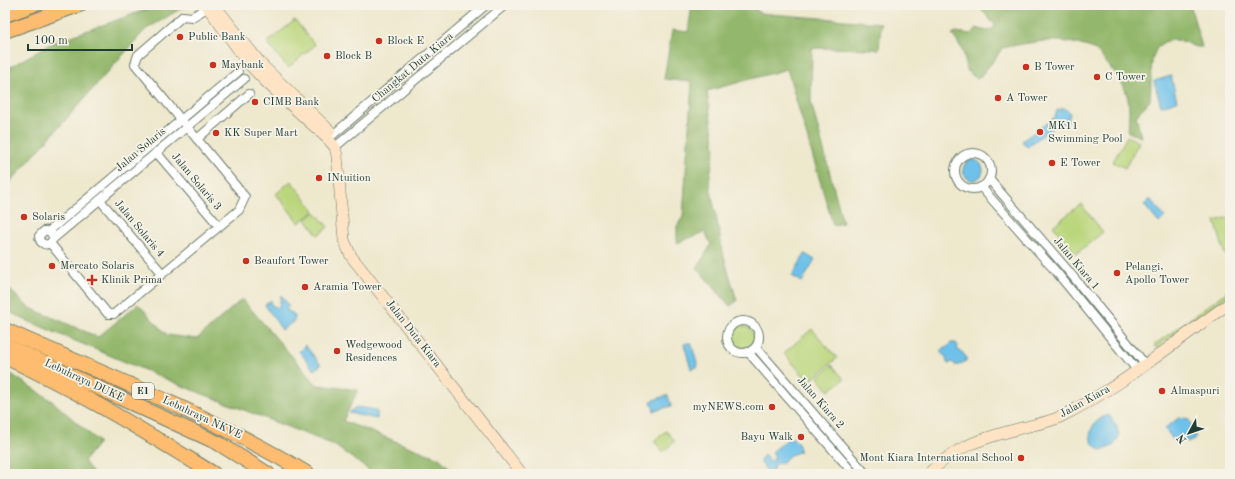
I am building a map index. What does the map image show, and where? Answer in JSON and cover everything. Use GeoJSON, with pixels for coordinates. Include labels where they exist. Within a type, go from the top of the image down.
{"type":"FeatureCollection","features":[{"type":"Feature","properties":{"kind":"highway"},"geometry":{"type":"LineString","coordinates":[[5,15],[33,5]]}},
{"type":"Feature","properties":{"kind":"highway"},"geometry":{"type":"LineString","coordinates":[[7,32],[79,5]]}},
{"type":"Feature","properties":{"kind":"highway","name":"Lebuhraya NKVE"},"geometry":{"type":"LineString","coordinates":[[5,330],[232,432],[278,456],[308,474]]}},
{"type":"Feature","properties":{"kind":"highway","name":"Lebuhraya DUKE"},"geometry":{"type":"LineString","coordinates":[[5,345],[218,443],[268,474]]}},
{"type":"Feature","properties":{"kind":"highway"},"geometry":{"type":"LineString","coordinates":[[5,357],[45,375],[130,422],[214,474]]}},
{"type":"Feature","properties":{"kind":"main road"},"geometry":{"type":"LineString","coordinates":[[209,6],[255,63],[267,83],[335,144]]}},
{"type":"Feature","properties":{"kind":"main road","name":"Jalan Duta Kiara"},"geometry":{"type":"LineString","coordinates":[[335,144],[344,240],[351,256],[522,474]]}},
{"type":"Feature","properties":{"kind":"main road","name":"Jalan Kiara"},"geometry":{"type":"LineString","coordinates":[[928,474],[962,447],[980,439],[1059,417],[1104,393],[1230,303]]}},
{"type":"Feature","properties":{"kind":"street","name":"Changkat Duta Kiara"},"geometry":{"type":"LineString","coordinates":[[335,144],[486,5]]}},
{"type":"Feature","properties":{"kind":"street","name":"Changkat Duta Kiara"},"geometry":{"type":"LineString","coordinates":[[335,144],[505,5]]}},
{"type":"Feature","properties":{"kind":"street"},"geometry":{"type":"LineString","coordinates":[[52,241],[47,245],[42,244],[39,238],[42,232],[48,231],[52,234],[52,241],[108,314],[114,314],[239,210],[245,197],[135,64],[138,55],[183,16],[192,17],[209,6]]}},
{"type":"Feature","properties":{"kind":"street","name":"Jalan Solaris"},"geometry":{"type":"LineString","coordinates":[[48,231],[238,72]]}},
{"type":"Feature","properties":{"kind":"street","name":"Jalan Solaris"},"geometry":{"type":"LineString","coordinates":[[52,241],[244,79]]}},
{"type":"Feature","properties":{"kind":"street"},"geometry":{"type":"LineString","coordinates":[[197,138],[250,94]]}},
{"type":"Feature","properties":{"kind":"street","name":"Jalan Solaris 3"},"geometry":{"type":"LineString","coordinates":[[156,152],[219,226]]}},
{"type":"Feature","properties":{"kind":"street"},"geometry":{"type":"LineString","coordinates":[[974,153],[982,155],[986,158],[991,168],[989,179],[981,187],[970,188],[965,186],[957,178],[955,172],[956,166],[962,156],[974,153]]}},
{"type":"Feature","properties":{"kind":"street","name":"Jalan Kiara 1"},"geometry":{"type":"LineString","coordinates":[[989,179],[1066,268],[1141,367]]}},
{"type":"Feature","properties":{"kind":"street","name":"Jalan Kiara 1"},"geometry":{"type":"LineString","coordinates":[[981,187],[1141,367]]}},
{"type":"Feature","properties":{"kind":"street","name":"Jalan Solaris 4"},"geometry":{"type":"LineString","coordinates":[[100,200],[162,274]]}},
{"type":"Feature","properties":{"kind":"street"},"geometry":{"type":"LineString","coordinates":[[743,321],[753,324],[756,327],[759,334],[759,340],[756,347],[748,352],[743,353],[737,351],[729,343],[728,332],[733,324],[743,321]]}},
{"type":"Feature","properties":{"kind":"street","name":"Jalan Kiara 2"},"geometry":{"type":"LineString","coordinates":[[756,347],[866,474]]}},
{"type":"Feature","properties":{"kind":"street","name":"Jalan Kiara 2"},"geometry":{"type":"LineString","coordinates":[[748,352],[854,474]]}},
{"type":"Feature","properties":{"kind":"green space"},"geometry":{"type":"Polygon","coordinates":[[[159,5],[187,5],[145,30],[5,188],[5,70],[52,43],[159,5]]]}},
{"type":"Feature","properties":{"kind":"green space"},"geometry":{"type":"Polygon","coordinates":[[[692,5],[753,5],[759,13],[881,23],[879,49],[812,48],[811,102],[843,223],[833,225],[787,69],[707,91],[715,149],[709,180],[724,257],[737,301],[730,306],[697,268],[711,245],[705,232],[677,243],[677,226],[683,217],[692,82],[664,79],[672,30],[688,32],[692,5]]]}},
{"type":"Feature","properties":{"kind":"green space"},"geometry":{"type":"Polygon","coordinates":[[[977,5],[1190,5],[1202,47],[1176,40],[1168,41],[1157,48],[1151,68],[1150,101],[1136,117],[1141,137],[1128,132],[1129,104],[1128,97],[1122,83],[1102,57],[1089,47],[1068,42],[1049,41],[1002,48],[978,79],[968,72],[962,49],[952,34],[956,32],[971,34],[977,28],[982,30],[992,30],[995,25],[977,5]]]}},
{"type":"Feature","properties":{"kind":"green space"},"geometry":{"type":"Polygon","coordinates":[[[295,20],[315,45],[288,68],[267,43],[295,20]]]}},
{"type":"Feature","properties":{"kind":"green space"},"geometry":{"type":"Polygon","coordinates":[[[1127,136],[1139,142],[1125,168],[1113,162],[1127,136]]]}},
{"type":"Feature","properties":{"kind":"green space"},"geometry":{"type":"Polygon","coordinates":[[[291,181],[315,211],[299,223],[276,194],[291,181]]]}},
{"type":"Feature","properties":{"kind":"green space"},"geometry":{"type":"Polygon","coordinates":[[[1081,204],[1103,232],[1076,254],[1053,226],[1081,204]]]}},
{"type":"Feature","properties":{"kind":"green space"},"geometry":{"type":"Polygon","coordinates":[[[315,212],[328,227],[318,235],[306,219],[315,212]]]}},
{"type":"Feature","properties":{"kind":"green space"},"geometry":{"type":"Polygon","coordinates":[[[1230,217],[1230,253],[1225,255],[1215,221],[1230,217]]]}},
{"type":"Feature","properties":{"kind":"green space"},"geometry":{"type":"Polygon","coordinates":[[[5,285],[28,307],[98,337],[138,304],[167,335],[197,339],[242,299],[317,385],[358,390],[343,421],[439,458],[456,474],[374,474],[334,445],[185,387],[23,319],[5,309],[5,285]]]}},
{"type":"Feature","properties":{"kind":"green space"},"geometry":{"type":"Polygon","coordinates":[[[1230,290],[1230,294],[1156,348],[1154,345],[1230,290]]]}},
{"type":"Feature","properties":{"kind":"green space"},"geometry":{"type":"Polygon","coordinates":[[[743,326],[751,329],[754,337],[751,345],[743,348],[735,345],[732,337],[735,329],[743,326]]]}},
{"type":"Feature","properties":{"kind":"green space"},"geometry":{"type":"Polygon","coordinates":[[[812,329],[837,358],[809,382],[784,353],[812,329]]]}},
{"type":"Feature","properties":{"kind":"green space"},"geometry":{"type":"Polygon","coordinates":[[[832,365],[844,379],[829,391],[818,377],[832,365]]]}},
{"type":"Feature","properties":{"kind":"green space"},"geometry":{"type":"Polygon","coordinates":[[[5,370],[52,401],[99,442],[84,461],[93,474],[12,474],[5,466],[5,370]]]}},
{"type":"Feature","properties":{"kind":"green space"},"geometry":{"type":"Polygon","coordinates":[[[666,431],[675,441],[663,452],[654,441],[666,431]]]}},
{"type":"Feature","properties":{"kind":"water"},"geometry":{"type":"Polygon","coordinates":[[[1171,76],[1177,101],[1161,106],[1154,81],[1171,76]]]}},
{"type":"Feature","properties":{"kind":"water","name":"MK11 Swimming Pool"},"geometry":{"type":"Polygon","coordinates":[[[1064,108],[1070,113],[1068,121],[1059,123],[1027,147],[1022,141],[1055,117],[1057,110],[1064,108]]]}},
{"type":"Feature","properties":{"kind":"water"},"geometry":{"type":"Polygon","coordinates":[[[973,160],[980,163],[983,170],[980,177],[973,180],[966,177],[963,170],[966,163],[973,160]]]}},
{"type":"Feature","properties":{"kind":"water"},"geometry":{"type":"Polygon","coordinates":[[[1150,199],[1165,217],[1159,223],[1144,205],[1150,199]]]}},
{"type":"Feature","properties":{"kind":"water"},"geometry":{"type":"Polygon","coordinates":[[[805,254],[815,260],[802,282],[792,276],[805,254]]]}},
{"type":"Feature","properties":{"kind":"water"},"geometry":{"type":"Polygon","coordinates":[[[281,295],[289,306],[286,308],[294,314],[295,317],[294,321],[282,330],[265,305],[271,300],[271,305],[279,308],[281,295]]]}},
{"type":"Feature","properties":{"kind":"water"},"geometry":{"type":"Polygon","coordinates":[[[691,342],[698,367],[691,369],[684,344],[691,342]]]}},
{"type":"Feature","properties":{"kind":"water"},"geometry":{"type":"Polygon","coordinates":[[[951,343],[956,343],[958,346],[957,349],[963,353],[966,361],[959,365],[955,365],[952,362],[949,364],[947,363],[946,357],[941,353],[941,351],[951,343]]]}},
{"type":"Feature","properties":{"kind":"water"},"geometry":{"type":"Polygon","coordinates":[[[305,345],[321,365],[314,370],[299,351],[305,345]]]}},
{"type":"Feature","properties":{"kind":"water"},"geometry":{"type":"Polygon","coordinates":[[[668,395],[671,406],[654,411],[651,401],[668,395]]]}},
{"type":"Feature","properties":{"kind":"water"},"geometry":{"type":"Polygon","coordinates":[[[356,407],[377,410],[377,419],[349,413],[356,407]]]}},
{"type":"Feature","properties":{"kind":"water"},"geometry":{"type":"Polygon","coordinates":[[[1109,415],[1117,427],[1119,436],[1114,445],[1102,451],[1092,442],[1090,437],[1091,431],[1097,421],[1109,415]]]}},
{"type":"Feature","properties":{"kind":"water"},"geometry":{"type":"Polygon","coordinates":[[[1180,417],[1188,419],[1194,428],[1191,431],[1196,436],[1193,440],[1187,442],[1182,437],[1173,440],[1165,428],[1180,417]]]}},
{"type":"Feature","properties":{"kind":"water"},"geometry":{"type":"Polygon","coordinates":[[[789,438],[793,438],[798,444],[799,452],[790,455],[781,464],[778,463],[774,466],[773,470],[768,473],[760,461],[764,455],[770,462],[775,458],[772,452],[789,438]]]}},
{"type":"Feature","properties":{"kind":"place","name":"Public Bank"},"geometry":{"type":"Point","coordinates":[180,37]}},
{"type":"Feature","properties":{"kind":"place","name":"Block E"},"geometry":{"type":"Point","coordinates":[379,41]}},
{"type":"Feature","properties":{"kind":"place","name":"Block B"},"geometry":{"type":"Point","coordinates":[327,56]}},
{"type":"Feature","properties":{"kind":"place","name":"Maybank"},"geometry":{"type":"Point","coordinates":[213,65]}},
{"type":"Feature","properties":{"kind":"place","name":"B Tower"},"geometry":{"type":"Point","coordinates":[1026,67]}},
{"type":"Feature","properties":{"kind":"place","name":"C Tower"},"geometry":{"type":"Point","coordinates":[1097,77]}},
{"type":"Feature","properties":{"kind":"place","name":"A Tower"},"geometry":{"type":"Point","coordinates":[998,98]}},
{"type":"Feature","properties":{"kind":"place","name":"CIMB Bank"},"geometry":{"type":"Point","coordinates":[255,102]}},
{"type":"Feature","properties":{"kind":"place","name":"MK11 Swimming Pool"},"geometry":{"type":"Point","coordinates":[1040,132]}},
{"type":"Feature","properties":{"kind":"place","name":"KK Super Mart"},"geometry":{"type":"Point","coordinates":[216,133]}},
{"type":"Feature","properties":{"kind":"place","name":"E Tower"},"geometry":{"type":"Point","coordinates":[1052,163]}},
{"type":"Feature","properties":{"kind":"place","name":"INtuition"},"geometry":{"type":"Point","coordinates":[319,178]}},
{"type":"Feature","properties":{"kind":"place","name":"Solaris"},"geometry":{"type":"Point","coordinates":[24,217]}},
{"type":"Feature","properties":{"kind":"place","name":"Beaufort Tower"},"geometry":{"type":"Point","coordinates":[246,261]}},
{"type":"Feature","properties":{"kind":"place","name":"Mercato Solaris"},"geometry":{"type":"Point","coordinates":[52,266]}},
{"type":"Feature","properties":{"kind":"place","name":"Pelangi, Apollo Tower"},"geometry":{"type":"Point","coordinates":[1117,273]}},
{"type":"Feature","properties":{"kind":"place","name":"Klinik Prima"},"geometry":{"type":"Point","coordinates":[92,280]}},
{"type":"Feature","properties":{"kind":"place","name":"Aramia Tower"},"geometry":{"type":"Point","coordinates":[305,287]}},
{"type":"Feature","properties":{"kind":"place","name":"Wedgewood Residences"},"geometry":{"type":"Point","coordinates":[337,351]}},
{"type":"Feature","properties":{"kind":"place","name":"Almaspuri"},"geometry":{"type":"Point","coordinates":[1162,391]}},
{"type":"Feature","properties":{"kind":"place","name":"myNEWS.com"},"geometry":{"type":"Point","coordinates":[772,407]}},
{"type":"Feature","properties":{"kind":"place","name":"Bayu Walk"},"geometry":{"type":"Point","coordinates":[801,437]}},
{"type":"Feature","properties":{"kind":"place","name":"Mont Kiara International School"},"geometry":{"type":"Point","coordinates":[1021,458]}}]}
